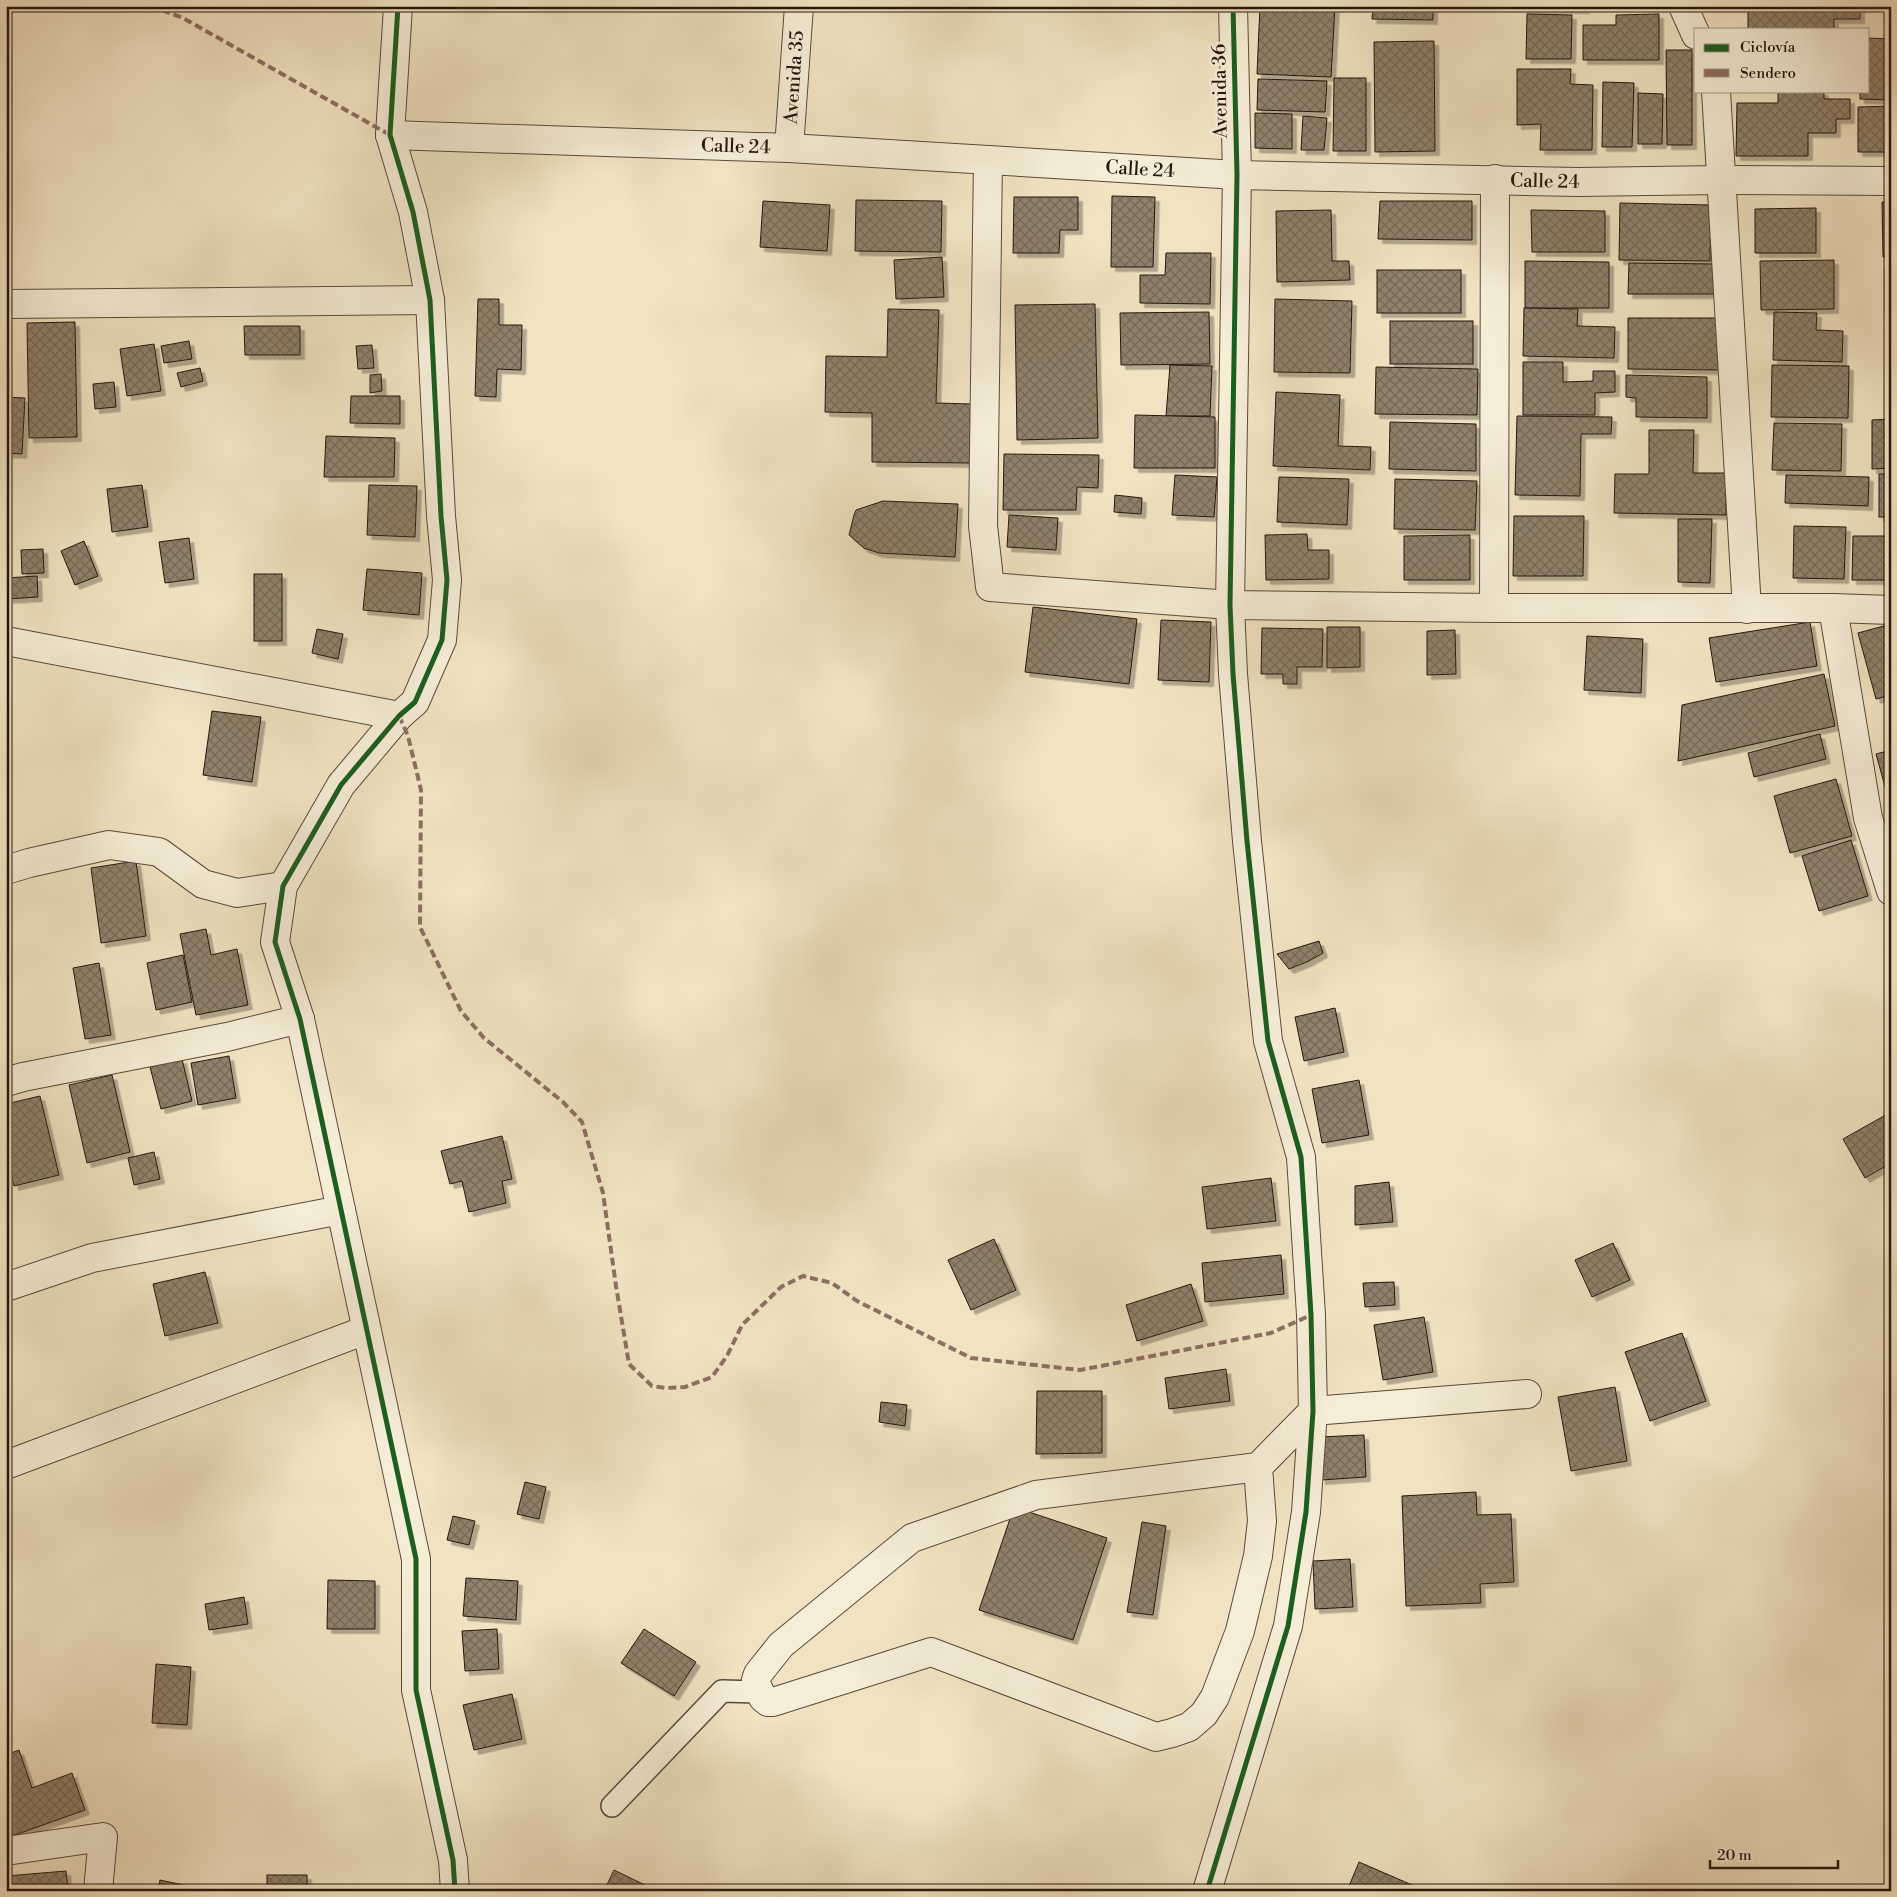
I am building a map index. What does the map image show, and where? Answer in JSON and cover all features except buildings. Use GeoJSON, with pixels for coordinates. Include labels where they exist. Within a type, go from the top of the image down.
{"type":"FeatureCollection","features":[{"type":"Feature","properties":{"kind":"street"},"geometry":{"type":"LineString","coordinates":[[398,6],[390,135],[413,212],[430,300],[441,516],[448,580],[442,640],[416,702],[399,716],[341,785],[283,886],[275,942],[300,1019],[416,1559],[416,1690],[453,1860],[455,1891]]}},
{"type":"Feature","properties":{"kind":"street","name":"Avenida 35"},"geometry":{"type":"LineString","coordinates":[[789,148],[799,6]]}},
{"type":"Feature","properties":{"kind":"street","name":"Avenida 36"},"geometry":{"type":"LineString","coordinates":[[1207,1891],[1288,1626],[1306,1512],[1313,1411],[1311,1315],[1301,1157],[1268,1041],[1245,821],[1233,674],[1230,605],[1238,175],[1234,6]]}},
{"type":"Feature","properties":{"kind":"street"},"geometry":{"type":"LineString","coordinates":[[1683,6],[1694,31]]}},
{"type":"Feature","properties":{"kind":"street"},"geometry":{"type":"LineString","coordinates":[[1716,92],[1747,609]]}},
{"type":"Feature","properties":{"kind":"street","name":"Calle 24"},"geometry":{"type":"LineString","coordinates":[[390,135],[789,148],[1238,175],[1578,182],[1721,180],[1891,181]]}},
{"type":"Feature","properties":{"kind":"street"},"geometry":{"type":"LineString","coordinates":[[988,160],[983,526],[990,587],[1230,605],[1494,608],[1833,608],[1891,610]]}},
{"type":"Feature","properties":{"kind":"street"},"geometry":{"type":"LineString","coordinates":[[1494,608],[1495,179]]}},
{"type":"Feature","properties":{"kind":"street"},"geometry":{"type":"LineString","coordinates":[[6,304],[430,300]]}},
{"type":"Feature","properties":{"kind":"street"},"geometry":{"type":"LineString","coordinates":[[1833,608],[1868,818],[1891,891]]}},
{"type":"Feature","properties":{"kind":"street"},"geometry":{"type":"LineString","coordinates":[[6,641],[399,716]]}},
{"type":"Feature","properties":{"kind":"street"},"geometry":{"type":"LineString","coordinates":[[6,870],[109,845],[159,852],[203,884],[237,893],[283,886]]}},
{"type":"Feature","properties":{"kind":"street"},"geometry":{"type":"LineString","coordinates":[[6,1082],[23,1076],[227,1037],[300,1019]]}},
{"type":"Feature","properties":{"kind":"street"},"geometry":{"type":"LineString","coordinates":[[6,1287],[92,1258],[341,1210]]}},
{"type":"Feature","properties":{"kind":"street"},"geometry":{"type":"LineString","coordinates":[[6,1465],[366,1330]]}},
{"type":"Feature","properties":{"kind":"street"},"geometry":{"type":"LineString","coordinates":[[1258,1468],[1262,1521],[1258,1556],[1240,1631],[1215,1698],[1204,1714],[1180,1730],[1156,1737],[931,1652],[773,1702],[768,1702],[759,1692],[756,1684],[758,1674],[781,1645],[912,1538],[1036,1496],[1258,1468],[1313,1411],[1527,1394]]}},
{"type":"Feature","properties":{"kind":"street"},"geometry":{"type":"LineString","coordinates":[[6,1851],[103,1837],[98,1891]]}},
{"type":"Feature","properties":{"kind":"lane"},"geometry":{"type":"LineString","coordinates":[[612,1806],[722,1691],[759,1692]]}},
{"type":"Feature","properties":{"kind":"marked path"},"geometry":{"type":"LineString","coordinates":[[151,6],[183,18],[390,135]]}},
{"type":"Feature","properties":{"kind":"marked path"},"geometry":{"type":"LineString","coordinates":[[399,716],[408,736],[421,790],[420,927],[461,1011],[484,1038],[563,1102],[582,1122],[603,1193],[629,1364],[652,1386],[666,1388],[685,1387],[712,1377],[727,1356],[742,1325],[781,1287],[803,1276],[832,1283],[857,1301],[971,1358],[1080,1370],[1271,1333],[1311,1315]]}},
{"type":"Feature","properties":{"kind":"cycle path"},"geometry":{"type":"LineString","coordinates":[[398,6],[390,135],[413,212],[430,300],[441,516],[447,580],[442,640],[415,702],[399,716],[341,785],[283,886],[275,942],[300,1019],[416,1559],[416,1690],[453,1860],[455,1891]]}},
{"type":"Feature","properties":{"kind":"cycle path"},"geometry":{"type":"LineString","coordinates":[[1207,1891],[1288,1626],[1306,1512],[1313,1411],[1311,1315],[1301,1157],[1268,1041],[1247,841],[1233,674],[1230,605],[1237,175],[1233,6]]}}]}
